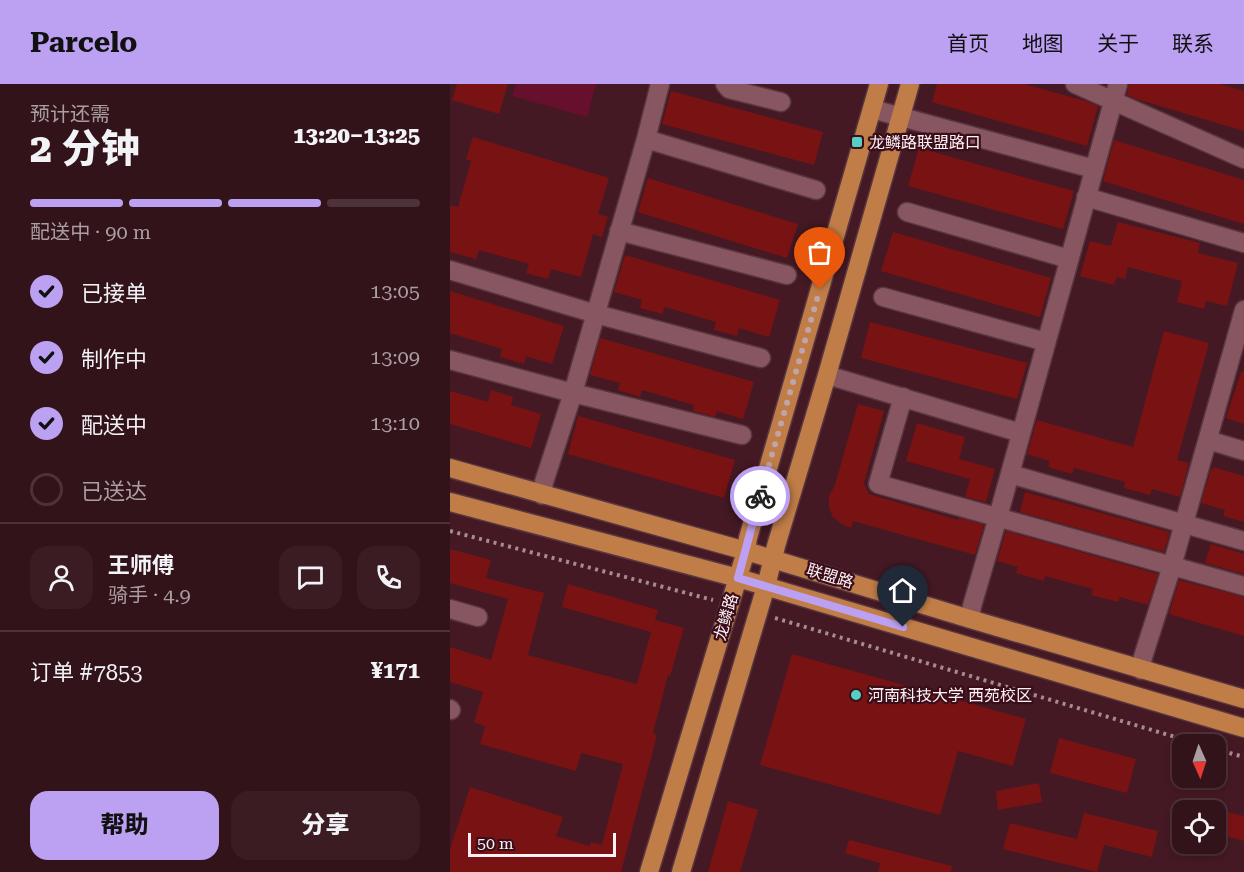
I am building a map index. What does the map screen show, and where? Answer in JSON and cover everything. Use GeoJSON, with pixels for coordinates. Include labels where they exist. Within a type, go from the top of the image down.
{"type":"FeatureCollection","features":[{"type":"Feature","properties":{"kind":"main road","name":"龙鳞路"},"geometry":{"type":"LineString","coordinates":[[649,872],[746,551],[879,84]]}},
{"type":"Feature","properties":{"kind":"main road","name":"龙鳞路"},"geometry":{"type":"LineString","coordinates":[[681,872],[766,586],[910,84]]}},
{"type":"Feature","properties":{"kind":"main road","name":"联盟路"},"geometry":{"type":"LineString","coordinates":[[450,468],[746,551],[1244,699]]}},
{"type":"Feature","properties":{"kind":"main road","name":"联盟路"},"geometry":{"type":"LineString","coordinates":[[450,502],[738,578],[1244,728]]}},
{"type":"Feature","properties":{"kind":"lane"},"geometry":{"type":"LineString","coordinates":[[542,495],[620,231],[660,84]]}},
{"type":"Feature","properties":{"kind":"lane"},"geometry":{"type":"LineString","coordinates":[[725,84],[729,89],[781,102]]}},
{"type":"Feature","properties":{"kind":"lane"},"geometry":{"type":"LineString","coordinates":[[1075,84],[1115,92],[1244,159]]}},
{"type":"Feature","properties":{"kind":"lane"},"geometry":{"type":"LineString","coordinates":[[970,619],[1115,92]]}},
{"type":"Feature","properties":{"kind":"lane"},"geometry":{"type":"LineString","coordinates":[[872,109],[1094,169]]}},
{"type":"Feature","properties":{"kind":"lane"},"geometry":{"type":"LineString","coordinates":[[646,139],[816,190]]}},
{"type":"Feature","properties":{"kind":"lane"},"geometry":{"type":"LineString","coordinates":[[1086,197],[1244,243]]}},
{"type":"Feature","properties":{"kind":"lane"},"geometry":{"type":"LineString","coordinates":[[907,212],[1069,259]]}},
{"type":"Feature","properties":{"kind":"lane"},"geometry":{"type":"LineString","coordinates":[[620,231],[787,275]]}},
{"type":"Feature","properties":{"kind":"lane"},"geometry":{"type":"LineString","coordinates":[[450,270],[596,314],[761,358]]}},
{"type":"Feature","properties":{"kind":"lane"},"geometry":{"type":"LineString","coordinates":[[883,297],[1046,342]]}},
{"type":"Feature","properties":{"kind":"lane"},"geometry":{"type":"LineString","coordinates":[[1141,670],[1208,440],[1238,355],[1244,310]]}},
{"type":"Feature","properties":{"kind":"lane"},"geometry":{"type":"LineString","coordinates":[[450,360],[742,435]]}},
{"type":"Feature","properties":{"kind":"lane"},"geometry":{"type":"LineString","coordinates":[[827,375],[1021,433]]}},
{"type":"Feature","properties":{"kind":"lane"},"geometry":{"type":"LineString","coordinates":[[903,397],[878,484],[1244,586]]}},
{"type":"Feature","properties":{"kind":"lane"},"geometry":{"type":"LineString","coordinates":[[1208,440],[1244,451]]}},
{"type":"Feature","properties":{"kind":"lane"},"geometry":{"type":"LineString","coordinates":[[1010,474],[1244,541]]}},
{"type":"Feature","properties":{"kind":"lane"},"geometry":{"type":"LineString","coordinates":[[450,609],[478,617]]}},
{"type":"Feature","properties":{"kind":"path"},"geometry":{"type":"LineString","coordinates":[[450,531],[730,605]]}},
{"type":"Feature","properties":{"kind":"path"},"geometry":{"type":"LineString","coordinates":[[758,613],[1172,736]]}},
{"type":"Feature","properties":{"kind":"path"},"geometry":{"type":"LineString","coordinates":[[1226,752],[1244,757]]}},
{"type":"Feature","properties":{"kind":"shaded area"},"geometry":{"type":"Polygon","coordinates":[[[516,84],[596,84],[587,117],[512,96],[516,84]]]}},
{"type":"Feature","properties":{"kind":"building"},"geometry":{"type":"Polygon","coordinates":[[[457,84],[508,84],[499,114],[452,100],[457,84]]]}},
{"type":"Feature","properties":{"kind":"building"},"geometry":{"type":"Polygon","coordinates":[[[937,84],[1024,84],[1098,106],[1087,146],[932,102],[937,84]]]}},
{"type":"Feature","properties":{"kind":"building"},"geometry":{"type":"Polygon","coordinates":[[[1129,84],[1220,84],[1244,91],[1244,131],[1136,99],[1127,95],[1129,84]]]}},
{"type":"Feature","properties":{"kind":"building"},"geometry":{"type":"Polygon","coordinates":[[[671,91],[823,132],[814,165],[662,124],[671,91]]]}},
{"type":"Feature","properties":{"kind":"building"},"geometry":{"type":"Polygon","coordinates":[[[473,137],[609,178],[598,214],[608,217],[602,237],[593,234],[581,277],[551,269],[548,279],[526,273],[529,264],[479,250],[476,259],[450,252],[450,205],[458,207],[471,161],[466,159],[473,137]]]}},
{"type":"Feature","properties":{"kind":"building"},"geometry":{"type":"Polygon","coordinates":[[[1114,140],[1244,180],[1244,224],[1103,181],[1114,140]]]}},
{"type":"Feature","properties":{"kind":"building"},"geometry":{"type":"Polygon","coordinates":[[[919,148],[1074,191],[1063,229],[908,186],[919,148]]]}},
{"type":"Feature","properties":{"kind":"building"},"geometry":{"type":"Polygon","coordinates":[[[648,178],[798,224],[787,258],[638,212],[648,178]]]}},
{"type":"Feature","properties":{"kind":"building"},"geometry":{"type":"Polygon","coordinates":[[[1118,222],[1200,243],[1198,253],[1238,263],[1227,306],[1206,301],[1204,309],[1177,302],[1182,281],[1128,267],[1125,279],[1117,277],[1114,285],[1080,276],[1090,241],[1111,246],[1118,222]]]}},
{"type":"Feature","properties":{"kind":"building"},"geometry":{"type":"Polygon","coordinates":[[[893,232],[1051,278],[1040,317],[881,271],[893,232]]]}},
{"type":"Feature","properties":{"kind":"building"},"geometry":{"type":"Polygon","coordinates":[[[625,255],[780,300],[769,337],[739,328],[737,336],[714,330],[716,322],[665,307],[662,314],[640,308],[642,300],[614,292],[625,255]]]}},
{"type":"Feature","properties":{"kind":"building"},"geometry":{"type":"Polygon","coordinates":[[[450,291],[564,326],[552,364],[526,356],[524,364],[500,357],[502,349],[450,333],[450,291]]]}},
{"type":"Feature","properties":{"kind":"building"},"geometry":{"type":"Polygon","coordinates":[[[870,322],[1027,363],[1017,399],[861,358],[870,322]]]}},
{"type":"Feature","properties":{"kind":"building"},"geometry":{"type":"Polygon","coordinates":[[[1164,331],[1209,343],[1177,460],[1189,463],[1180,497],[1152,489],[1150,495],[1124,488],[1125,482],[1074,468],[1072,474],[1048,467],[1050,461],[1027,454],[1037,420],[1133,447],[1164,331]]]}},
{"type":"Feature","properties":{"kind":"building"},"geometry":{"type":"Polygon","coordinates":[[[600,338],[754,382],[743,419],[717,411],[715,417],[693,411],[694,405],[642,390],[640,397],[618,390],[620,383],[590,375],[600,338]]]}},
{"type":"Feature","properties":{"kind":"building"},"geometry":{"type":"Polygon","coordinates":[[[1241,372],[1244,372],[1244,424],[1226,418],[1241,372]]]}},
{"type":"Feature","properties":{"kind":"building"},"geometry":{"type":"Polygon","coordinates":[[[491,390],[513,397],[511,405],[541,414],[531,448],[450,424],[450,391],[488,402],[491,390]]]}},
{"type":"Feature","properties":{"kind":"building"},"geometry":{"type":"Polygon","coordinates":[[[858,404],[884,411],[864,483],[869,494],[958,520],[959,518],[984,525],[975,555],[853,521],[851,528],[833,517],[829,508],[829,496],[835,485],[858,404]]]}},
{"type":"Feature","properties":{"kind":"building"},"geometry":{"type":"Polygon","coordinates":[[[578,416],[735,460],[724,498],[568,454],[578,416]]]}},
{"type":"Feature","properties":{"kind":"building"},"geometry":{"type":"Polygon","coordinates":[[[917,423],[965,437],[959,459],[995,469],[986,502],[965,497],[970,479],[906,461],[917,423]]]}},
{"type":"Feature","properties":{"kind":"building"},"geometry":{"type":"Polygon","coordinates":[[[1213,467],[1244,476],[1244,522],[1223,516],[1225,510],[1201,503],[1213,467]]]}},
{"type":"Feature","properties":{"kind":"building"},"geometry":{"type":"Polygon","coordinates":[[[1025,492],[1170,532],[1164,552],[1020,512],[1025,492]]]}},
{"type":"Feature","properties":{"kind":"building"},"geometry":{"type":"Polygon","coordinates":[[[1006,531],[1158,574],[1148,605],[1120,597],[1118,602],[1091,595],[1093,589],[1045,576],[1044,581],[1016,573],[1018,567],[997,561],[1006,531]]]}},
{"type":"Feature","properties":{"kind":"building"},"geometry":{"type":"Polygon","coordinates":[[[1211,544],[1244,554],[1244,574],[1205,563],[1211,544]]]}},
{"type":"Feature","properties":{"kind":"building"},"geometry":{"type":"Polygon","coordinates":[[[450,549],[491,560],[486,578],[544,593],[528,655],[637,684],[651,632],[562,607],[568,584],[658,610],[655,620],[684,628],[670,676],[668,675],[653,733],[657,735],[621,872],[450,872],[450,849],[470,787],[563,817],[556,836],[590,846],[591,842],[602,845],[623,764],[581,753],[576,771],[480,744],[485,726],[474,722],[483,692],[450,682],[450,647],[491,660],[508,599],[450,583],[450,549]]]}},
{"type":"Feature","properties":{"kind":"building"},"geometry":{"type":"Polygon","coordinates":[[[1179,580],[1244,597],[1244,636],[1169,614],[1179,580]]]}},
{"type":"Feature","properties":{"kind":"building"},"geometry":{"type":"Polygon","coordinates":[[[792,654],[1026,719],[1013,766],[958,751],[940,815],[760,765],[792,654]]]}},
{"type":"Feature","properties":{"kind":"building"},"geometry":{"type":"Polygon","coordinates":[[[1059,738],[1136,759],[1127,793],[1050,773],[1059,738]]]}},
{"type":"Feature","properties":{"kind":"building"},"geometry":{"type":"Polygon","coordinates":[[[1039,783],[1042,802],[998,810],[996,791],[1039,783]]]}},
{"type":"Feature","properties":{"kind":"building"},"geometry":{"type":"Polygon","coordinates":[[[728,801],[758,810],[740,872],[708,872],[728,801]]]}},
{"type":"Feature","properties":{"kind":"building"},"geometry":{"type":"Polygon","coordinates":[[[1227,812],[1244,816],[1244,841],[1226,836],[1227,812]]]}},
{"type":"Feature","properties":{"kind":"building"},"geometry":{"type":"Polygon","coordinates":[[[1084,813],[1158,831],[1152,857],[1104,845],[1097,872],[1003,849],[1010,823],[1077,839],[1084,813]]]}},
{"type":"Feature","properties":{"kind":"building"},"geometry":{"type":"Polygon","coordinates":[[[849,840],[952,866],[951,872],[878,872],[880,863],[845,853],[849,840]]]}},
{"type":"Feature","properties":{"kind":"way so far"},"geometry":{"type":"LineString","coordinates":[[760,496],[820,289]]}},
{"type":"Feature","properties":{"kind":"place","name":"龙鳞路联盟路口"},"geometry":{"type":"Point","coordinates":[857,142]}},
{"type":"Feature","properties":{"kind":"place","name":"河南科技大学 西苑校区"},"geometry":{"type":"Point","coordinates":[856,695]}},
{"type":"Feature","properties":{"kind":"route"},"geometry":{"type":"LineString","coordinates":[[760,496],[738,578],[903,627]]}}]}
